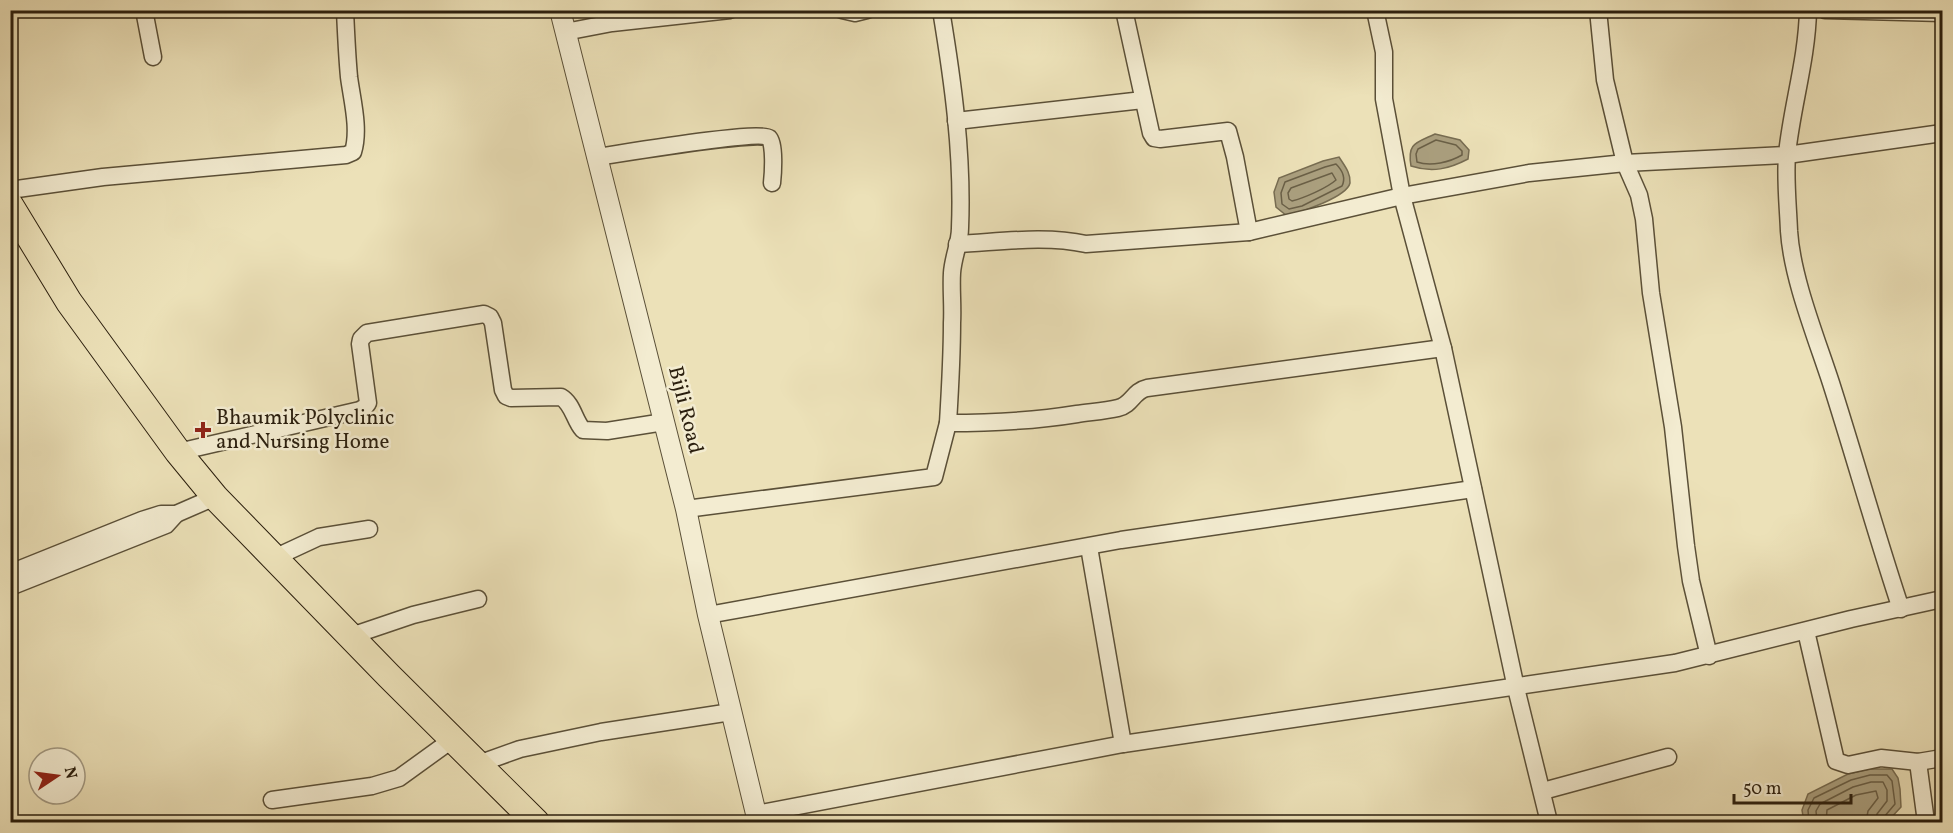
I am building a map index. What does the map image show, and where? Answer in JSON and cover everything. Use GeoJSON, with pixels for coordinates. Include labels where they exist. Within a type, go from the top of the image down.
{"type":"FeatureCollection","features":[{"type":"Feature","properties":{"kind":"main road"},"geometry":{"type":"LineString","coordinates":[[10,205],[20,236],[178,452],[215,497],[536,822]]}},
{"type":"Feature","properties":{"kind":"street"},"geometry":{"type":"LineString","coordinates":[[144,10],[153,57]]}},
{"type":"Feature","properties":{"kind":"street"},"geometry":{"type":"LineString","coordinates":[[10,190],[103,177],[346,155],[353,152],[356,143],[355,121],[349,75],[345,10]]}},
{"type":"Feature","properties":{"kind":"street","name":"Bijli Road"},"geometry":{"type":"LineString","coordinates":[[560,10],[686,509],[708,615],[757,818]]}},
{"type":"Feature","properties":{"kind":"street"},"geometry":{"type":"LineString","coordinates":[[564,32],[623,22],[730,10]]}},
{"type":"Feature","properties":{"kind":"street"},"geometry":{"type":"LineString","coordinates":[[843,10],[855,13],[867,10]]}},
{"type":"Feature","properties":{"kind":"street"},"geometry":{"type":"LineString","coordinates":[[686,509],[934,477],[948,423],[952,274],[953,258],[960,232],[961,207],[951,72],[940,10]]}},
{"type":"Feature","properties":{"kind":"street"},"geometry":{"type":"LineString","coordinates":[[1124,10],[1151,133],[1154,138],[1167,139],[1228,131],[1249,232]]}},
{"type":"Feature","properties":{"kind":"street"},"geometry":{"type":"LineString","coordinates":[[1375,10],[1384,52],[1384,99],[1402,196],[1443,348],[1516,688],[1549,822]]}},
{"type":"Feature","properties":{"kind":"street"},"geometry":{"type":"LineString","coordinates":[[1598,10],[1605,80],[1625,163],[1639,195],[1644,219],[1651,293],[1673,427],[1691,581],[1709,656]]}},
{"type":"Feature","properties":{"kind":"street"},"geometry":{"type":"LineString","coordinates":[[1808,10],[1803,66],[1787,155],[1792,261],[1840,411],[1871,521],[1901,609]]}},
{"type":"Feature","properties":{"kind":"street"},"geometry":{"type":"LineString","coordinates":[[1825,10],[1942,13]]}},
{"type":"Feature","properties":{"kind":"street"},"geometry":{"type":"LineString","coordinates":[[956,121],[1143,100]]}},
{"type":"Feature","properties":{"kind":"street"},"geometry":{"type":"LineString","coordinates":[[957,244],[1048,240],[1069,240],[1086,244],[1249,232],[1402,196],[1529,173],[1625,163],[1787,155],[1942,133]]}},
{"type":"Feature","properties":{"kind":"street"},"geometry":{"type":"LineString","coordinates":[[596,157],[762,135],[772,142],[772,183]]}},
{"type":"Feature","properties":{"kind":"street"},"geometry":{"type":"LineString","coordinates":[[178,452],[360,410],[368,403],[360,344],[361,339],[367,333],[484,314],[490,317],[493,323],[503,390],[506,396],[511,398],[561,397],[570,405],[583,430],[607,431],[664,422]]}},
{"type":"Feature","properties":{"kind":"street"},"geometry":{"type":"LineString","coordinates":[[948,423],[1008,422],[1120,408],[1129,403],[1136,392],[1147,388],[1443,348]]}},
{"type":"Feature","properties":{"kind":"street"},"geometry":{"type":"LineString","coordinates":[[708,615],[1121,540],[1473,489]]}},
{"type":"Feature","properties":{"kind":"street"},"geometry":{"type":"LineString","coordinates":[[10,573],[142,520],[161,514],[176,514],[215,497]]}},
{"type":"Feature","properties":{"kind":"street"},"geometry":{"type":"LineString","coordinates":[[10,586],[166,525],[176,514]]}},
{"type":"Feature","properties":{"kind":"street"},"geometry":{"type":"LineString","coordinates":[[276,557],[319,537],[369,529]]}},
{"type":"Feature","properties":{"kind":"street"},"geometry":{"type":"LineString","coordinates":[[1089,547],[1123,744]]}},
{"type":"Feature","properties":{"kind":"street"},"geometry":{"type":"LineString","coordinates":[[351,636],[413,615],[478,599]]}},
{"type":"Feature","properties":{"kind":"street"},"geometry":{"type":"LineString","coordinates":[[757,818],[1123,744],[1675,663],[1942,599]]}},
{"type":"Feature","properties":{"kind":"street"},"geometry":{"type":"LineString","coordinates":[[1806,630],[1836,761],[1848,765],[1881,758],[1918,762],[1942,758]]}},
{"type":"Feature","properties":{"kind":"street"},"geometry":{"type":"LineString","coordinates":[[478,764],[520,748],[601,732],[731,712]]}},
{"type":"Feature","properties":{"kind":"street"},"geometry":{"type":"LineString","coordinates":[[272,800],[372,786],[399,778],[453,739]]}},
{"type":"Feature","properties":{"kind":"street"},"geometry":{"type":"LineString","coordinates":[[1543,791],[1668,757]]}},
{"type":"Feature","properties":{"kind":"street"},"geometry":{"type":"LineString","coordinates":[[1918,762],[1926,822]]}},
{"type":"Feature","properties":{"kind":"water"},"geometry":{"type":"Polygon","coordinates":[[[1435,134],[1460,140],[1469,150],[1468,159],[1440,169],[1411,166],[1410,153],[1414,145],[1435,134]]]}},
{"type":"Feature","properties":{"kind":"water"},"geometry":{"type":"Polygon","coordinates":[[[1339,157],[1350,179],[1347,188],[1341,194],[1287,216],[1276,207],[1274,192],[1279,178],[1339,157]]]}},
{"type":"Feature","properties":{"kind":"water"},"geometry":{"type":"Polygon","coordinates":[[[1869,769],[1892,769],[1898,778],[1901,807],[1887,822],[1804,822],[1802,810],[1808,794],[1848,774],[1869,769]]]}},
{"type":"Feature","properties":{"kind":"place","name":"Bhaumik Polyclinic and Nursing Home"},"geometry":{"type":"Point","coordinates":[203,430]}}]}
